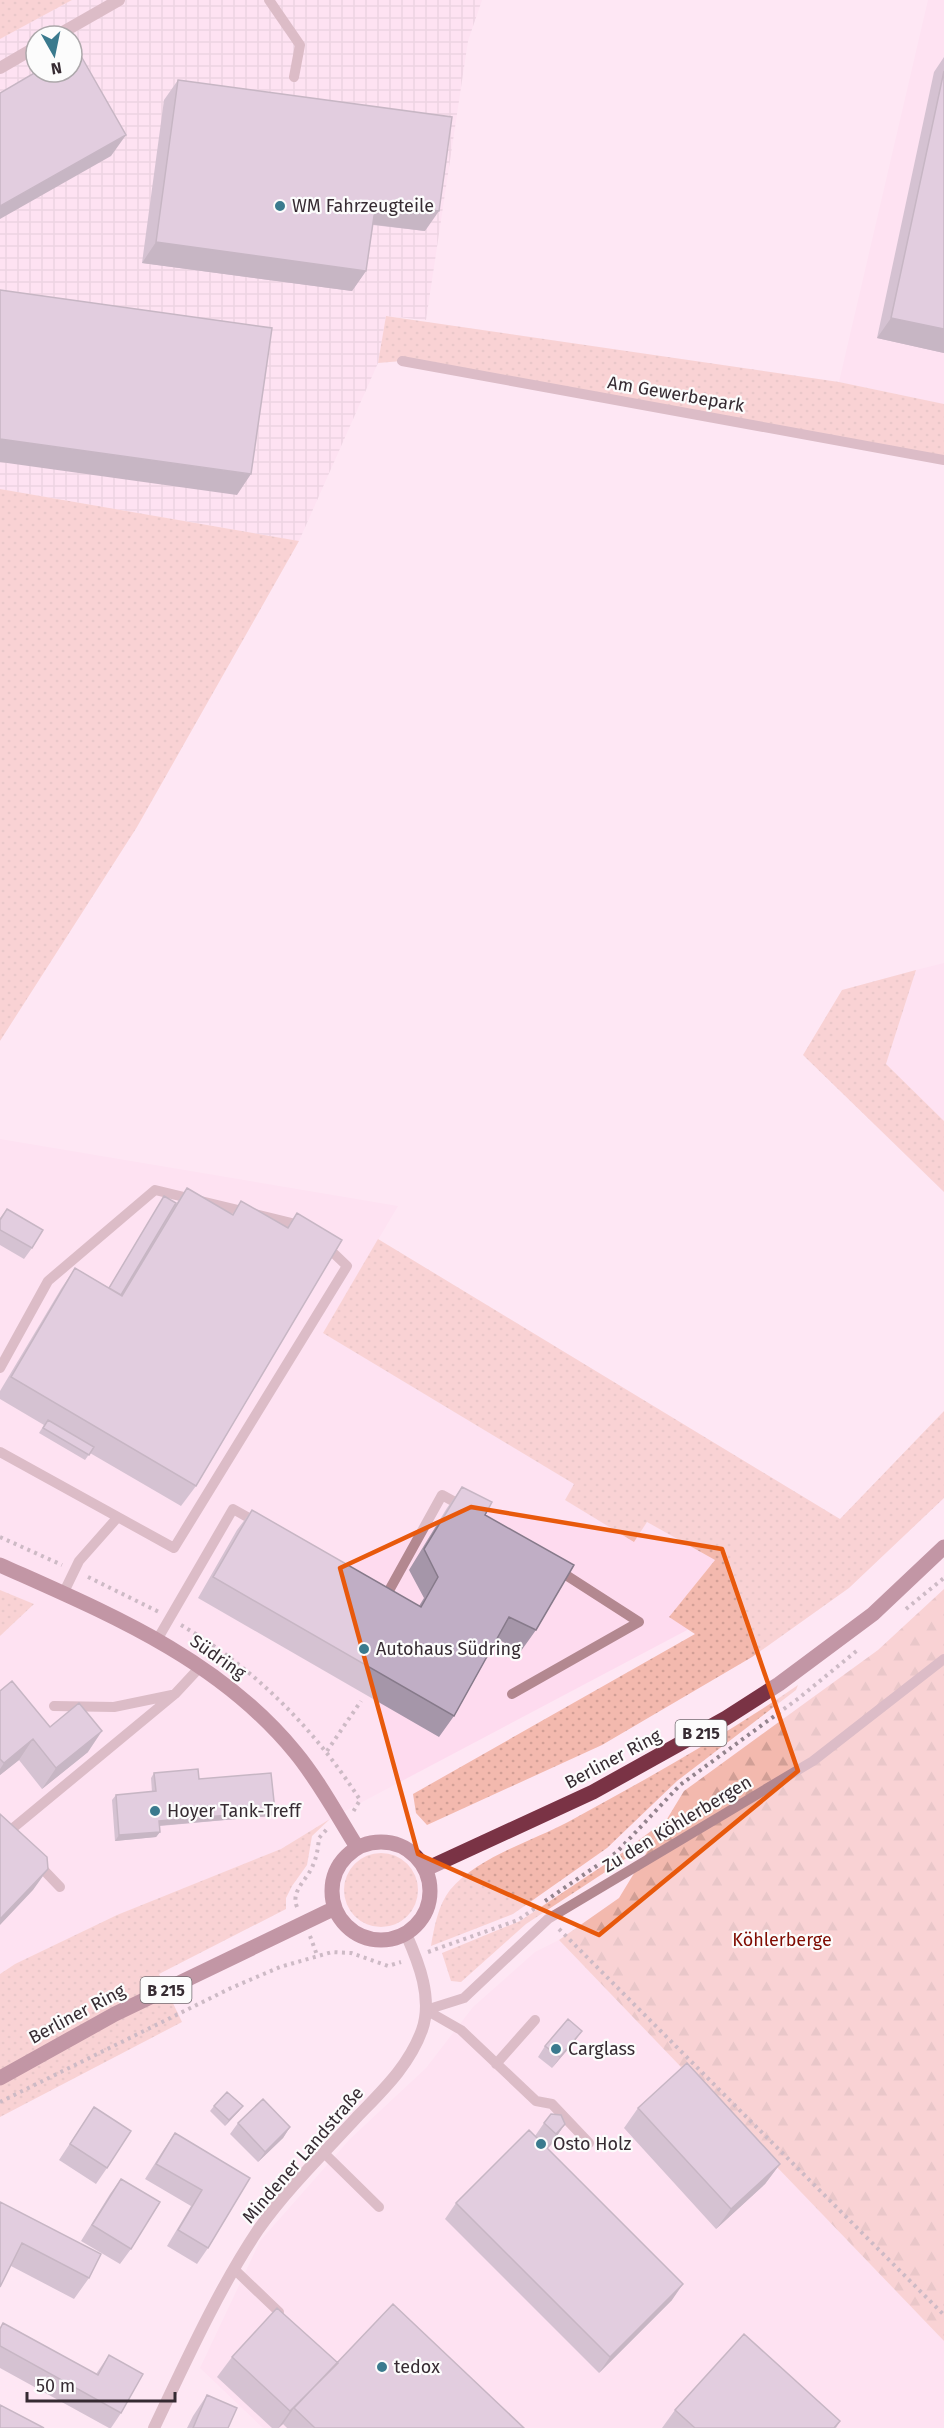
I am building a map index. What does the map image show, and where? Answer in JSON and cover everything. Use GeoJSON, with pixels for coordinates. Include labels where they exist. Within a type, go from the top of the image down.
{"type":"FeatureCollection","features":[{"type":"Feature","properties":{"kind":"main road","name":"Berliner Ring"},"geometry":{"type":"LineString","coordinates":[[426,1869],[593,1792],[726,1718],[779,1684],[873,1614],[944,1547]]}},
{"type":"Feature","properties":{"kind":"main road","name":"Südring"},"geometry":{"type":"LineString","coordinates":[[0,1565],[157,1640],[201,1666],[248,1703],[294,1751],[322,1789],[357,1847]]}},
{"type":"Feature","properties":{"kind":"main road"},"geometry":{"type":"LineString","coordinates":[[376,1841],[396,1843],[414,1853],[426,1869],[431,1887],[429,1905],[420,1922],[406,1934],[386,1940],[364,1938],[346,1926],[335,1908],[332,1891],[335,1874],[344,1858],[357,1847],[376,1841]]}},
{"type":"Feature","properties":{"kind":"main road","name":"Berliner Ring"},"geometry":{"type":"LineString","coordinates":[[0,2078],[115,2014],[335,1908]]}},
{"type":"Feature","properties":{"kind":"street"},"geometry":{"type":"LineString","coordinates":[[77,24],[119,0]]}},
{"type":"Feature","properties":{"kind":"street"},"geometry":{"type":"LineString","coordinates":[[0,68],[24,54]]}},
{"type":"Feature","properties":{"kind":"street","name":"Mindener Landstraße"},"geometry":{"type":"LineString","coordinates":[[154,2428],[185,2364],[258,2230],[324,2153],[397,2075],[413,2053],[423,2029],[426,2010],[422,1972],[406,1934]]}},
{"type":"Feature","properties":{"kind":"lane"},"geometry":{"type":"LineString","coordinates":[[269,0],[300,45],[294,77]]}},
{"type":"Feature","properties":{"kind":"lane","name":"Am Gewerbepark"},"geometry":{"type":"LineString","coordinates":[[402,360],[944,460]]}},
{"type":"Feature","properties":{"kind":"lane"},"geometry":{"type":"LineString","coordinates":[[0,1368],[48,1281],[155,1190],[306,1226],[347,1266],[174,1548],[0,1452]]}},
{"type":"Feature","properties":{"kind":"lane"},"geometry":{"type":"LineString","coordinates":[[368,1586],[386,1596],[442,1495],[479,1514]]}},
{"type":"Feature","properties":{"kind":"lane"},"geometry":{"type":"LineString","coordinates":[[157,1640],[233,1509],[272,1530]]}},
{"type":"Feature","properties":{"kind":"lane"},"geometry":{"type":"LineString","coordinates":[[63,1594],[79,1561],[117,1518]]}},
{"type":"Feature","properties":{"kind":"lane"},"geometry":{"type":"LineString","coordinates":[[512,1694],[639,1622],[542,1559]]}},
{"type":"Feature","properties":{"kind":"lane","name":"Zu den Köhlerbergen"},"geometry":{"type":"LineString","coordinates":[[426,2010],[464,1998],[548,1919],[813,1761],[944,1659]]}},
{"type":"Feature","properties":{"kind":"lane"},"geometry":{"type":"LineString","coordinates":[[7,1833],[175,1694],[201,1666]]}},
{"type":"Feature","properties":{"kind":"lane"},"geometry":{"type":"LineString","coordinates":[[54,1706],[114,1707],[175,1694]]}},
{"type":"Feature","properties":{"kind":"lane"},"geometry":{"type":"LineString","coordinates":[[30,1856],[60,1887]]}},
{"type":"Feature","properties":{"kind":"lane"},"geometry":{"type":"LineString","coordinates":[[426,2010],[461,2030],[536,2101],[552,2104],[589,2143]]}},
{"type":"Feature","properties":{"kind":"lane"},"geometry":{"type":"LineString","coordinates":[[496,2064],[535,2020]]}},
{"type":"Feature","properties":{"kind":"lane"},"geometry":{"type":"LineString","coordinates":[[324,2153],[379,2207]]}},
{"type":"Feature","properties":{"kind":"lane"},"geometry":{"type":"LineString","coordinates":[[235,2270],[279,2313]]}},
{"type":"Feature","properties":{"kind":"path"},"geometry":{"type":"LineString","coordinates":[[899,1615],[944,1578]]}},
{"type":"Feature","properties":{"kind":"path"},"geometry":{"type":"LineString","coordinates":[[0,2102],[231,1988],[280,1967],[317,1955],[351,1953],[388,1966],[518,1920],[617,1852],[680,1785],[799,1698],[862,1646]]}},
{"type":"Feature","properties":{"kind":"path"},"geometry":{"type":"LineString","coordinates":[[327,1752],[361,1701]]}},
{"type":"Feature","properties":{"kind":"path"},"geometry":{"type":"LineString","coordinates":[[317,1955],[295,1902],[298,1888],[313,1867],[319,1838],[324,1831],[342,1823],[360,1805],[360,1800]]}},
{"type":"Feature","properties":{"kind":"path"},"geometry":{"type":"LineString","coordinates":[[548,1919],[944,2315]]}},
{"type":"Feature","properties":{"kind":"highlighted area"},"geometry":{"type":"Polygon","coordinates":[[[471,1507],[722,1549],[798,1771],[599,1935],[418,1854],[340,1568],[471,1507]]]}},
{"type":"Feature","properties":{"kind":"shaded area"},"geometry":{"type":"Polygon","coordinates":[[[72,0],[482,0],[468,41],[426,320],[386,316],[378,363],[299,541],[0,489],[0,39],[24,26],[24,84],[84,84],[84,24],[28,24],[72,0]]]}},
{"type":"Feature","properties":{"kind":"shaded area"},"geometry":{"type":"Polygon","coordinates":[[[928,0],[944,0],[944,404],[839,382],[928,0]]]}},
{"type":"Feature","properties":{"kind":"shaded area"},"geometry":{"type":"Polygon","coordinates":[[[944,963],[944,1121],[886,1064],[916,970],[944,963]]]}},
{"type":"Feature","properties":{"kind":"shaded area"},"geometry":{"type":"Polygon","coordinates":[[[0,1139],[398,1206],[323,1333],[574,1484],[565,1500],[634,1541],[647,1522],[715,1560],[669,1617],[689,1629],[330,1819],[281,1849],[117,1915],[15,1964],[0,1974],[0,1636],[34,1604],[0,1590],[0,1139]]]}},
{"type":"Feature","properties":{"kind":"shaded area"},"geometry":{"type":"Polygon","coordinates":[[[559,1940],[944,2341],[944,2428],[263,2428],[200,2368],[260,2241],[350,2139],[426,2068],[473,2007],[535,1952],[559,1940]]]}},
{"type":"Feature","properties":{"kind":"green space"},"geometry":{"type":"Polygon","coordinates":[[[0,0],[72,0],[24,24],[0,39],[0,0]]]}},
{"type":"Feature","properties":{"kind":"green space"},"geometry":{"type":"Polygon","coordinates":[[[386,316],[839,382],[944,404],[944,460],[402,361],[378,363],[386,316]]]}},
{"type":"Feature","properties":{"kind":"green space"},"geometry":{"type":"Polygon","coordinates":[[[0,489],[299,541],[137,827],[0,1041],[0,489]]]}},
{"type":"Feature","properties":{"kind":"green space"},"geometry":{"type":"Polygon","coordinates":[[[916,970],[886,1064],[944,1121],[944,1192],[803,1055],[842,990],[916,970]]]}},
{"type":"Feature","properties":{"kind":"green space"},"geometry":{"type":"Polygon","coordinates":[[[378,1239],[840,1519],[944,1411],[944,1498],[849,1588],[752,1657],[602,1745],[427,1825],[416,1813],[413,1794],[695,1634],[669,1617],[715,1560],[647,1522],[634,1542],[565,1500],[574,1484],[323,1333],[378,1239]]]}},
{"type":"Feature","properties":{"kind":"green space","name":"Köhlerberge"},"geometry":{"type":"Polygon","coordinates":[[[944,1589],[944,2341],[559,1940],[619,1898],[684,1791],[878,1650],[944,1589]]]}},
{"type":"Feature","properties":{"kind":"green space"},"geometry":{"type":"Polygon","coordinates":[[[0,1590],[34,1604],[0,1636],[0,1590]]]}},
{"type":"Feature","properties":{"kind":"green space"},"geometry":{"type":"Polygon","coordinates":[[[798,1685],[796,1690],[677,1781],[607,1848],[513,1914],[431,1946],[442,1903],[450,1890],[475,1868],[505,1851],[568,1822],[656,1773],[742,1722],[798,1685]]]}},
{"type":"Feature","properties":{"kind":"green space"},"geometry":{"type":"Polygon","coordinates":[[[330,1819],[312,1836],[307,1865],[286,1898],[286,1909],[159,1974],[182,2022],[0,2117],[0,1974],[15,1964],[117,1915],[281,1849],[330,1819]]]}},
{"type":"Feature","properties":{"kind":"green space"},"geometry":{"type":"Polygon","coordinates":[[[667,1819],[654,1840],[526,1924],[461,1982],[451,1981],[442,1953],[520,1921],[622,1853],[667,1819]]]}},
{"type":"Feature","properties":{"kind":"green space"},"geometry":{"type":"Polygon","coordinates":[[[374,1853],[388,1853],[402,1859],[412,1869],[418,1883],[416,1904],[402,1921],[388,1927],[374,1927],[360,1921],[350,1911],[344,1897],[344,1883],[350,1869],[360,1859],[374,1853]]]}},
{"type":"Feature","properties":{"kind":"building"},"geometry":{"type":"Polygon","coordinates":[[[84,61],[126,135],[0,206],[0,93],[24,79],[24,84],[84,84],[84,61]]]}},
{"type":"Feature","properties":{"kind":"building"},"geometry":{"type":"Polygon","coordinates":[[[944,71],[944,329],[891,318],[944,71]]]}},
{"type":"Feature","properties":{"kind":"building"},"geometry":{"type":"Polygon","coordinates":[[[178,80],[452,117],[439,211],[376,202],[366,271],[156,242],[178,80]]]}},
{"type":"Feature","properties":{"kind":"building"},"geometry":{"type":"Polygon","coordinates":[[[0,290],[272,328],[251,474],[0,439],[0,290]]]}},
{"type":"Feature","properties":{"kind":"building"},"geometry":{"type":"Polygon","coordinates":[[[187,1188],[233,1215],[241,1201],[288,1228],[297,1213],[342,1240],[196,1486],[11,1377],[75,1268],[122,1296],[187,1188]]]}},
{"type":"Feature","properties":{"kind":"building"},"geometry":{"type":"Polygon","coordinates":[[[164,1196],[176,1203],[121,1295],[109,1288],[164,1196]]]}},
{"type":"Feature","properties":{"kind":"building"},"geometry":{"type":"Polygon","coordinates":[[[7,1209],[43,1230],[32,1248],[0,1230],[0,1220],[7,1209]]]}},
{"type":"Feature","properties":{"kind":"building"},"geometry":{"type":"Polygon","coordinates":[[[48,1420],[94,1447],[89,1455],[43,1428],[48,1420]]]}},
{"type":"Feature","properties":{"kind":"building"},"geometry":{"type":"Polygon","coordinates":[[[462,1487],[492,1502],[485,1515],[574,1565],[536,1630],[509,1617],[454,1716],[213,1577],[252,1510],[421,1607],[438,1577],[424,1549],[462,1487]]]}},
{"type":"Feature","properties":{"kind":"building"},"geometry":{"type":"Polygon","coordinates":[[[12,1681],[50,1727],[79,1703],[102,1731],[56,1768],[33,1739],[4,1763],[0,1759],[0,1691],[12,1681]]]}},
{"type":"Feature","properties":{"kind":"building"},"geometry":{"type":"Polygon","coordinates":[[[198,1769],[199,1779],[271,1773],[275,1811],[159,1821],[160,1832],[119,1835],[116,1795],[156,1791],[154,1773],[198,1769]]]}},
{"type":"Feature","properties":{"kind":"building"},"geometry":{"type":"Polygon","coordinates":[[[0,1814],[47,1857],[48,1869],[0,1919],[0,1814]]]}},
{"type":"Feature","properties":{"kind":"building"},"geometry":{"type":"Polygon","coordinates":[[[568,2019],[582,2031],[560,2057],[545,2046],[568,2019]]]}},
{"type":"Feature","properties":{"kind":"building"},"geometry":{"type":"Polygon","coordinates":[[[687,2063],[780,2164],[731,2209],[638,2108],[687,2063]]]}},
{"type":"Feature","properties":{"kind":"building"},"geometry":{"type":"Polygon","coordinates":[[[227,2092],[243,2106],[229,2120],[214,2106],[227,2092]]]}},
{"type":"Feature","properties":{"kind":"building"},"geometry":{"type":"Polygon","coordinates":[[[263,2099],[290,2127],[265,2152],[238,2123],[263,2099]]]}},
{"type":"Feature","properties":{"kind":"building"},"geometry":{"type":"Polygon","coordinates":[[[94,2107],[131,2131],[107,2168],[70,2144],[94,2107]]]}},
{"type":"Feature","properties":{"kind":"building"},"geometry":{"type":"Polygon","coordinates":[[[551,2114],[561,2115],[565,2124],[556,2134],[544,2123],[551,2114]]]}},
{"type":"Feature","properties":{"kind":"building"},"geometry":{"type":"Polygon","coordinates":[[[529,2130],[683,2284],[610,2357],[456,2203],[529,2130]]]}},
{"type":"Feature","properties":{"kind":"building"},"geometry":{"type":"Polygon","coordinates":[[[175,2133],[250,2178],[208,2248],[178,2230],[202,2190],[156,2164],[175,2133]]]}},
{"type":"Feature","properties":{"kind":"building"},"geometry":{"type":"Polygon","coordinates":[[[121,2179],[160,2202],[131,2249],[92,2225],[121,2179]]]}},
{"type":"Feature","properties":{"kind":"building"},"geometry":{"type":"Polygon","coordinates":[[[0,2202],[101,2254],[89,2278],[22,2243],[0,2287],[0,2202]]]}},
{"type":"Feature","properties":{"kind":"building"},"geometry":{"type":"Polygon","coordinates":[[[393,2304],[524,2428],[315,2428],[294,2408],[393,2304]]]}},
{"type":"Feature","properties":{"kind":"building"},"geometry":{"type":"Polygon","coordinates":[[[277,2308],[338,2363],[290,2411],[232,2357],[277,2308]]]}},
{"type":"Feature","properties":{"kind":"building"},"geometry":{"type":"Polygon","coordinates":[[[3,2323],[98,2375],[109,2355],[143,2374],[121,2413],[0,2346],[0,2329],[3,2323]]]}},
{"type":"Feature","properties":{"kind":"building"},"geometry":{"type":"Polygon","coordinates":[[[744,2334],[840,2421],[834,2428],[695,2428],[675,2410],[744,2334]]]}},
{"type":"Feature","properties":{"kind":"building"},"geometry":{"type":"Polygon","coordinates":[[[207,2395],[237,2408],[228,2428],[193,2428],[207,2395]]]}},
{"type":"Feature","properties":{"kind":"building"},"geometry":{"type":"Polygon","coordinates":[[[0,2405],[44,2428],[0,2428],[0,2405]]]}},
{"type":"Feature","properties":{"kind":"place","name":"WM Fahrzeugteile"},"geometry":{"type":"Point","coordinates":[280,206]}},
{"type":"Feature","properties":{"kind":"place","name":"Autohaus Südring"},"geometry":{"type":"Point","coordinates":[364,1649]}},
{"type":"Feature","properties":{"kind":"place","name":"Hoyer Tank-Treff"},"geometry":{"type":"Point","coordinates":[155,1811]}},
{"type":"Feature","properties":{"kind":"place","name":"Carglass"},"geometry":{"type":"Point","coordinates":[556,2049]}},
{"type":"Feature","properties":{"kind":"place","name":"Osto Holz"},"geometry":{"type":"Point","coordinates":[541,2144]}},
{"type":"Feature","properties":{"kind":"place","name":"tedox"},"geometry":{"type":"Point","coordinates":[382,2367]}}]}
